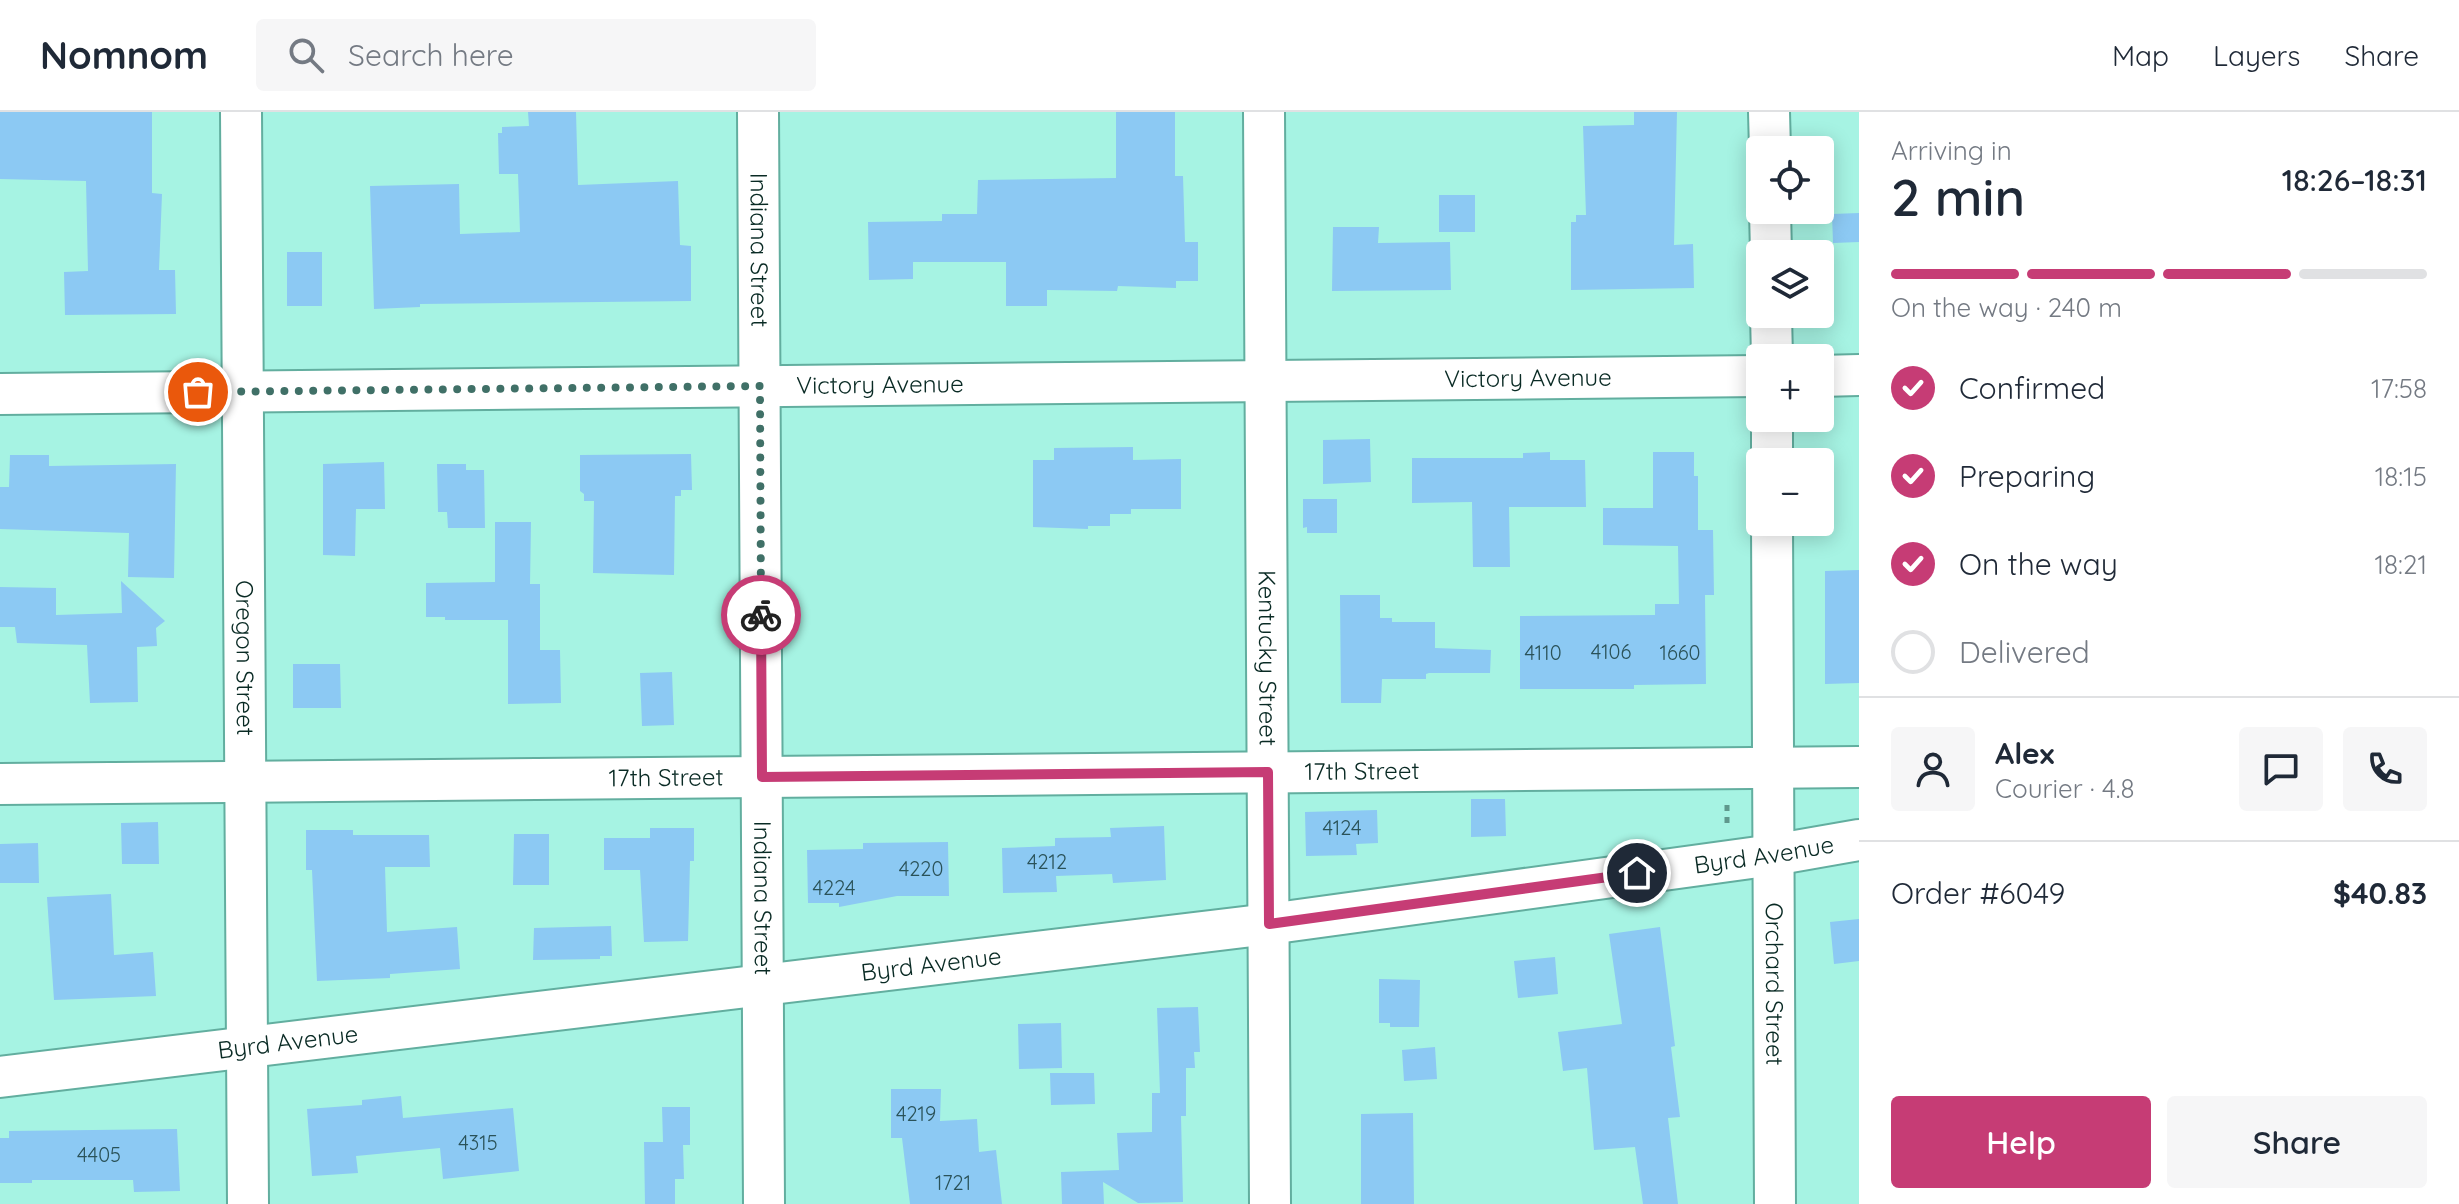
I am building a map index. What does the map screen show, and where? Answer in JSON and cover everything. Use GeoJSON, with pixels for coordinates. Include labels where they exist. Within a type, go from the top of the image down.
{"type":"FeatureCollection","features":[{"type":"Feature","properties":{"kind":"street","name":"Oregon Street"},"geometry":{"type":"LineString","coordinates":[[241,112],[248,1204]]}},
{"type":"Feature","properties":{"kind":"street","name":"Indiana Street"},"geometry":{"type":"LineString","coordinates":[[758,112],[764,1204]]}},
{"type":"Feature","properties":{"kind":"street","name":"Kentucky Street"},"geometry":{"type":"LineString","coordinates":[[1264,112],[1270,1204]]}},
{"type":"Feature","properties":{"kind":"street"},"geometry":{"type":"LineString","coordinates":[[1769,112],[1770,136]]}},
{"type":"Feature","properties":{"kind":"street"},"geometry":{"type":"LineString","coordinates":[[1834,376],[1859,375]]}},
{"type":"Feature","properties":{"kind":"street","name":"Victory Avenue"},"geometry":{"type":"LineString","coordinates":[[0,394],[1746,376]]}},
{"type":"Feature","properties":{"kind":"street","name":"Orchard Street"},"geometry":{"type":"LineString","coordinates":[[1772,536],[1775,1204]]}},
{"type":"Feature","properties":{"kind":"street","name":"17th Street"},"geometry":{"type":"LineString","coordinates":[[0,784],[1859,767]]}},
{"type":"Feature","properties":{"kind":"street","name":"Byrd Avenue"},"geometry":{"type":"LineString","coordinates":[[0,1077],[1269,924],[1773,855],[1859,840]]}},
{"type":"Feature","properties":{"kind":"building"},"geometry":{"type":"Polygon","coordinates":[[[0,112],[152,112],[152,193],[162,194],[159,270],[175,270],[176,314],[65,315],[64,272],[88,271],[86,181],[0,179],[0,112]]]}},
{"type":"Feature","properties":{"kind":"building"},"geometry":{"type":"Polygon","coordinates":[[[528,112],[576,112],[578,185],[678,181],[680,245],[691,246],[691,301],[420,304],[420,307],[374,309],[370,186],[459,184],[460,234],[520,232],[518,174],[499,174],[498,133],[502,133],[502,127],[529,126],[528,112]]]}},
{"type":"Feature","properties":{"kind":"building"},"geometry":{"type":"Polygon","coordinates":[[[1116,112],[1175,112],[1175,176],[1183,176],[1185,242],[1198,242],[1198,281],[1176,281],[1176,288],[1118,286],[1117,291],[1047,290],[1047,306],[1006,306],[1006,262],[913,262],[913,279],[869,280],[868,222],[942,221],[942,214],[977,214],[978,180],[1116,178],[1116,112]]]}},
{"type":"Feature","properties":{"kind":"building"},"geometry":{"type":"Polygon","coordinates":[[[1634,112],[1677,112],[1674,245],[1693,244],[1694,288],[1571,290],[1571,222],[1576,222],[1576,215],[1586,215],[1583,126],[1634,125],[1634,112]]]}},
{"type":"Feature","properties":{"kind":"building"},"geometry":{"type":"Polygon","coordinates":[[[1439,195],[1475,195],[1475,232],[1439,232],[1439,195]]]}},
{"type":"Feature","properties":{"kind":"building"},"geometry":{"type":"Polygon","coordinates":[[[1859,213],[1859,242],[1834,243],[1834,214],[1859,213]]]}},
{"type":"Feature","properties":{"kind":"building"},"geometry":{"type":"Polygon","coordinates":[[[1333,227],[1379,227],[1378,243],[1450,242],[1451,290],[1332,291],[1333,227]]]}},
{"type":"Feature","properties":{"kind":"building"},"geometry":{"type":"Polygon","coordinates":[[[287,252],[322,252],[322,306],[287,306],[287,252]]]}},
{"type":"Feature","properties":{"kind":"building"},"geometry":{"type":"Polygon","coordinates":[[[1370,439],[1371,482],[1323,484],[1323,440],[1370,439]]]}},
{"type":"Feature","properties":{"kind":"building"},"geometry":{"type":"Polygon","coordinates":[[[1133,447],[1133,460],[1181,459],[1181,509],[1131,509],[1131,514],[1110,514],[1110,526],[1088,526],[1088,529],[1033,527],[1033,460],[1054,460],[1054,448],[1133,447]]]}},
{"type":"Feature","properties":{"kind":"building"},"geometry":{"type":"Polygon","coordinates":[[[1550,452],[1550,460],[1585,460],[1586,507],[1509,507],[1510,567],[1473,567],[1472,502],[1412,503],[1412,458],[1523,458],[1523,453],[1550,452]]]}},
{"type":"Feature","properties":{"kind":"building"},"geometry":{"type":"Polygon","coordinates":[[[1653,452],[1694,452],[1694,476],[1698,476],[1698,530],[1713,530],[1714,595],[1705,595],[1706,684],[1634,685],[1634,689],[1520,689],[1520,616],[1655,615],[1655,604],[1679,604],[1678,546],[1603,545],[1603,508],[1653,508],[1653,452]]]}},
{"type":"Feature","properties":{"kind":"building"},"geometry":{"type":"Polygon","coordinates":[[[691,454],[692,490],[681,490],[681,496],[675,496],[674,575],[593,573],[594,501],[584,501],[584,494],[580,491],[580,455],[691,454]]]}},
{"type":"Feature","properties":{"kind":"building"},"geometry":{"type":"Polygon","coordinates":[[[10,455],[49,455],[49,466],[176,464],[174,578],[128,577],[129,533],[0,529],[0,487],[9,487],[10,455]]]}},
{"type":"Feature","properties":{"kind":"building"},"geometry":{"type":"Polygon","coordinates":[[[384,462],[385,509],[356,509],[355,556],[323,555],[323,464],[384,462]]]}},
{"type":"Feature","properties":{"kind":"building"},"geometry":{"type":"Polygon","coordinates":[[[437,464],[466,464],[466,470],[484,470],[485,528],[448,528],[447,512],[438,512],[437,464]]]}},
{"type":"Feature","properties":{"kind":"building"},"geometry":{"type":"Polygon","coordinates":[[[1303,499],[1337,499],[1337,533],[1307,533],[1307,527],[1303,528],[1303,499]]]}},
{"type":"Feature","properties":{"kind":"building"},"geometry":{"type":"Polygon","coordinates":[[[495,522],[531,522],[530,584],[540,584],[540,650],[560,650],[561,703],[508,704],[508,620],[426,617],[426,583],[495,582],[495,522]]]}},
{"type":"Feature","properties":{"kind":"building"},"geometry":{"type":"Polygon","coordinates":[[[1859,570],[1859,683],[1825,684],[1825,571],[1859,570]]]}},
{"type":"Feature","properties":{"kind":"building"},"geometry":{"type":"Polygon","coordinates":[[[121,581],[165,621],[156,628],[157,646],[137,647],[138,702],[90,703],[87,645],[17,643],[15,627],[0,627],[0,587],[56,588],[56,615],[122,613],[121,581]]]}},
{"type":"Feature","properties":{"kind":"building"},"geometry":{"type":"Polygon","coordinates":[[[1340,595],[1380,595],[1380,618],[1392,618],[1392,622],[1435,622],[1435,648],[1491,650],[1490,673],[1429,673],[1426,679],[1382,679],[1381,703],[1341,703],[1340,595]]]}},
{"type":"Feature","properties":{"kind":"building"},"geometry":{"type":"Polygon","coordinates":[[[293,664],[340,664],[341,708],[293,708],[293,664]]]}},
{"type":"Feature","properties":{"kind":"building"},"geometry":{"type":"Polygon","coordinates":[[[672,672],[674,725],[642,726],[640,673],[672,672]]]}},
{"type":"Feature","properties":{"kind":"building"},"geometry":{"type":"Polygon","coordinates":[[[1471,799],[1505,799],[1506,836],[1471,837],[1471,799]]]}},
{"type":"Feature","properties":{"kind":"building"},"geometry":{"type":"Polygon","coordinates":[[[1377,810],[1378,843],[1356,844],[1357,855],[1306,856],[1305,812],[1377,810]]]}},
{"type":"Feature","properties":{"kind":"building"},"geometry":{"type":"Polygon","coordinates":[[[158,822],[159,864],[122,864],[121,823],[158,822]]]}},
{"type":"Feature","properties":{"kind":"building"},"geometry":{"type":"Polygon","coordinates":[[[1164,826],[1166,880],[1113,883],[1112,874],[1056,876],[1057,892],[1003,893],[1002,848],[1055,846],[1055,838],[1111,837],[1110,828],[1164,826]]]}},
{"type":"Feature","properties":{"kind":"building"},"geometry":{"type":"Polygon","coordinates":[[[650,828],[694,828],[688,941],[644,942],[640,870],[604,870],[604,838],[650,838],[650,828]]]}},
{"type":"Feature","properties":{"kind":"building"},"geometry":{"type":"Polygon","coordinates":[[[306,830],[353,830],[353,835],[429,835],[430,867],[385,867],[387,932],[457,927],[460,969],[390,974],[390,978],[317,981],[312,870],[306,870],[306,830]]]}},
{"type":"Feature","properties":{"kind":"building"},"geometry":{"type":"Polygon","coordinates":[[[514,834],[549,834],[549,885],[513,885],[514,834]]]}},
{"type":"Feature","properties":{"kind":"building"},"geometry":{"type":"Polygon","coordinates":[[[948,842],[949,896],[897,896],[839,907],[839,903],[808,903],[807,850],[863,849],[863,843],[948,842]]]}},
{"type":"Feature","properties":{"kind":"building"},"geometry":{"type":"Polygon","coordinates":[[[38,843],[39,883],[0,883],[0,844],[38,843]]]}},
{"type":"Feature","properties":{"kind":"building"},"geometry":{"type":"Polygon","coordinates":[[[111,894],[114,955],[153,952],[156,996],[54,1000],[47,897],[111,894]]]}},
{"type":"Feature","properties":{"kind":"building"},"geometry":{"type":"Polygon","coordinates":[[[1859,919],[1859,961],[1834,964],[1830,922],[1859,919]]]}},
{"type":"Feature","properties":{"kind":"building"},"geometry":{"type":"Polygon","coordinates":[[[611,926],[612,956],[533,960],[534,928],[611,926]]]}},
{"type":"Feature","properties":{"kind":"building"},"geometry":{"type":"Polygon","coordinates":[[[1660,927],[1675,1046],[1671,1047],[1680,1117],[1668,1118],[1678,1204],[1643,1204],[1635,1147],[1594,1150],[1587,1068],[1563,1071],[1558,1032],[1622,1024],[1609,934],[1660,927]]]}},
{"type":"Feature","properties":{"kind":"building"},"geometry":{"type":"Polygon","coordinates":[[[1555,957],[1558,994],[1518,998],[1514,961],[1555,957]]]}},
{"type":"Feature","properties":{"kind":"building"},"geometry":{"type":"Polygon","coordinates":[[[1379,979],[1420,980],[1419,1027],[1390,1027],[1390,1023],[1379,1023],[1379,979]]]}},
{"type":"Feature","properties":{"kind":"building"},"geometry":{"type":"Polygon","coordinates":[[[1198,1007],[1200,1052],[1194,1052],[1195,1068],[1186,1068],[1186,1116],[1181,1116],[1183,1202],[1138,1203],[1103,1182],[1104,1204],[1062,1204],[1061,1172],[1119,1170],[1117,1133],[1152,1132],[1152,1093],[1160,1093],[1157,1008],[1198,1007]]]}},
{"type":"Feature","properties":{"kind":"building"},"geometry":{"type":"Polygon","coordinates":[[[1061,1023],[1062,1068],[1019,1069],[1018,1024],[1061,1023]]]}},
{"type":"Feature","properties":{"kind":"building"},"geometry":{"type":"Polygon","coordinates":[[[1435,1047],[1437,1079],[1404,1081],[1402,1050],[1435,1047]]]}},
{"type":"Feature","properties":{"kind":"building"},"geometry":{"type":"Polygon","coordinates":[[[1050,1073],[1094,1073],[1095,1104],[1051,1105],[1050,1073]]]}},
{"type":"Feature","properties":{"kind":"building"},"geometry":{"type":"Polygon","coordinates":[[[891,1089],[941,1089],[940,1121],[977,1119],[979,1152],[996,1150],[1002,1204],[910,1204],[902,1138],[891,1138],[891,1089]]]}},
{"type":"Feature","properties":{"kind":"building"},"geometry":{"type":"Polygon","coordinates":[[[401,1096],[403,1118],[513,1108],[519,1171],[443,1179],[440,1148],[356,1156],[358,1173],[312,1176],[307,1109],[362,1105],[362,1100],[401,1096]]]}},
{"type":"Feature","properties":{"kind":"building"},"geometry":{"type":"Polygon","coordinates":[[[662,1107],[690,1107],[690,1145],[683,1145],[684,1179],[675,1179],[675,1204],[645,1204],[644,1142],[663,1142],[662,1107]]]}},
{"type":"Feature","properties":{"kind":"building"},"geometry":{"type":"Polygon","coordinates":[[[1413,1113],[1414,1204],[1361,1204],[1361,1114],[1413,1113]]]}},
{"type":"Feature","properties":{"kind":"building"},"geometry":{"type":"Polygon","coordinates":[[[177,1129],[180,1191],[134,1192],[133,1180],[0,1183],[0,1138],[9,1138],[9,1131],[177,1129]]]}},
{"type":"Feature","properties":{"kind":"way so far"},"geometry":{"type":"LineString","coordinates":[[198,392],[760,386],[761,615]]}},
{"type":"Feature","properties":{"kind":"route"},"geometry":{"type":"LineString","coordinates":[[761,615],[762,777],[1268,772],[1269,924],[1637,873]]}}]}
